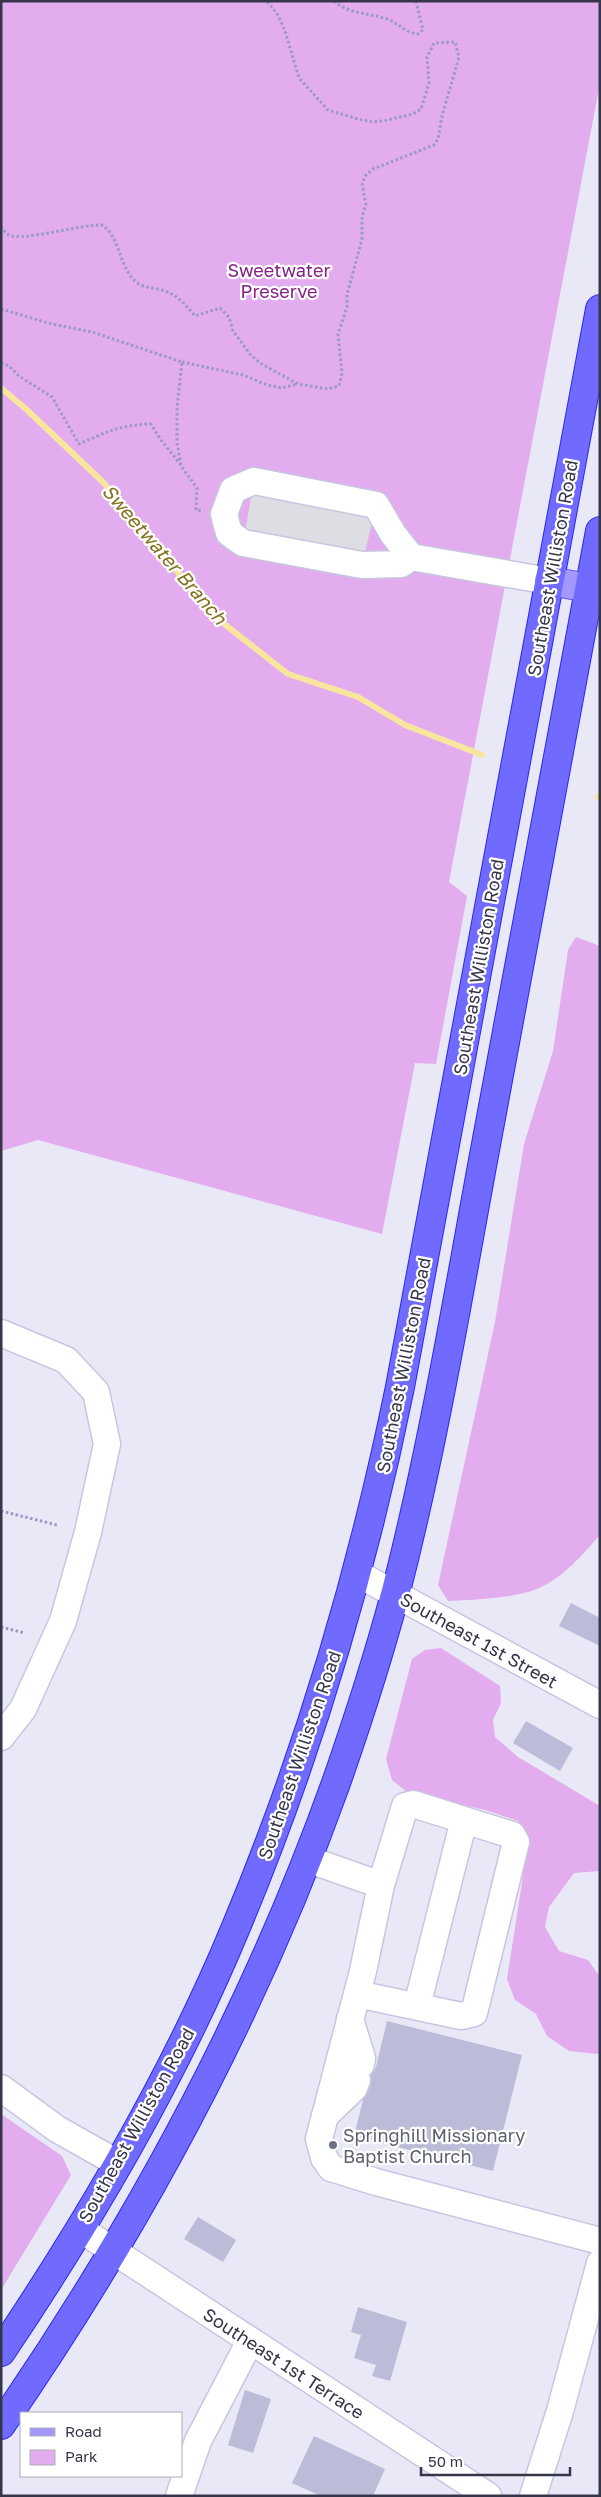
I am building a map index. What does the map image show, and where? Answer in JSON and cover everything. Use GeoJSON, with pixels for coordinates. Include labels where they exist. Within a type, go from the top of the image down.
{"type":"FeatureCollection","features":[{"type":"Feature","properties":{"kind":"highway","name":"Southeast Williston Road"},"geometry":{"type":"LineString","coordinates":[[1,2352],[80,2229],[119,2164],[203,2000],[236,1929],[270,1843],[318,1709],[358,1574],[380,1485],[400,1387],[600,309]]}},
{"type":"Feature","properties":{"kind":"highway"},"geometry":{"type":"LineString","coordinates":[[1,2425],[56,2346],[115,2252],[160,2173],[237,2025],[308,1859],[337,1780],[395,1594],[436,1414],[595,589],[600,531]]}},
{"type":"Feature","properties":{"kind":"highway"},"geometry":{"type":"LineString","coordinates":[[270,1843],[308,1859]]}},
{"type":"Feature","properties":{"kind":"main road"},"geometry":{"type":"LineString","coordinates":[[549,581],[595,589]]}},
{"type":"Feature","properties":{"kind":"street"},"geometry":{"type":"LineString","coordinates":[[411,557],[401,564],[362,565],[243,543],[229,533],[224,514],[233,490],[254,480],[376,505],[393,534],[411,557],[549,581]]}},
{"type":"Feature","properties":{"kind":"street"},"geometry":{"type":"LineString","coordinates":[[1,1333],[66,1360],[92,1387],[96,1392],[107,1444],[88,1532],[63,1621],[23,1709],[1,1737]]}},
{"type":"Feature","properties":{"kind":"street","name":"Southeast 1st Street"},"geometry":{"type":"LineString","coordinates":[[358,1574],[600,1705]]}},
{"type":"Feature","properties":{"kind":"street"},"geometry":{"type":"LineString","coordinates":[[357,1994],[462,2016],[474,2012],[516,1842],[512,1835],[413,1804],[405,1806],[381,1885],[357,1994],[319,2139],[324,2158],[331,2168],[376,2182],[600,2241]]}},
{"type":"Feature","properties":{"kind":"street"},"geometry":{"type":"LineString","coordinates":[[417,2006],[464,1820]]}},
{"type":"Feature","properties":{"kind":"street"},"geometry":{"type":"LineString","coordinates":[[308,1859],[381,1885]]}},
{"type":"Feature","properties":{"kind":"street"},"geometry":{"type":"LineString","coordinates":[[325,2116],[354,2088],[359,2072],[362,2058],[350,2019]]}},
{"type":"Feature","properties":{"kind":"street"},"geometry":{"type":"LineString","coordinates":[[1,2088],[57,2129],[119,2164]]}},
{"type":"Feature","properties":{"kind":"street","name":"Southeast 1st Terrace"},"geometry":{"type":"LineString","coordinates":[[80,2229],[488,2496]]}},
{"type":"Feature","properties":{"kind":"street"},"geometry":{"type":"LineString","coordinates":[[533,2496],[560,2412],[600,2263]]}},
{"type":"Feature","properties":{"kind":"street"},"geometry":{"type":"LineString","coordinates":[[180,2496],[198,2440],[250,2341]]}},
{"type":"Feature","properties":{"kind":"path"},"geometry":{"type":"LineString","coordinates":[[1,226],[9,235],[18,238],[29,238],[45,232],[72,227],[78,229],[102,225],[108,229],[123,264],[139,284],[162,290],[182,299],[195,316],[220,308],[229,317],[233,331],[250,354],[260,363],[298,384],[328,389],[339,386],[342,373],[338,334],[347,307],[348,295],[362,239],[362,216],[366,205],[362,183],[366,175],[373,169],[434,144],[438,139],[442,116],[459,57],[455,42],[434,43],[427,57],[429,83],[421,109],[413,114],[383,121],[358,119],[328,110],[300,78],[286,30],[278,15],[267,1]]}},
{"type":"Feature","properties":{"kind":"path"},"geometry":{"type":"LineString","coordinates":[[334,1],[360,13],[388,19],[409,33],[418,34],[423,30],[416,1]]}},
{"type":"Feature","properties":{"kind":"path"},"geometry":{"type":"LineString","coordinates":[[1,309],[48,323],[92,332],[182,362],[244,375],[267,385],[282,388],[298,384]]}},
{"type":"Feature","properties":{"kind":"path"},"geometry":{"type":"LineString","coordinates":[[182,362],[177,434],[182,466]]}},
{"type":"Feature","properties":{"kind":"path"},"geometry":{"type":"LineString","coordinates":[[1,363],[9,366],[25,380],[52,397],[79,444],[98,434],[116,428],[151,424],[197,488],[196,510],[224,514]]}},
{"type":"Feature","properties":{"kind":"path"},"geometry":{"type":"LineString","coordinates":[[1,1511],[57,1525]]}},
{"type":"Feature","properties":{"kind":"path"},"geometry":{"type":"LineString","coordinates":[[1,1627],[25,1633]]}},
{"type":"Feature","properties":{"kind":"green space","name":"Sweetwater Preserve"},"geometry":{"type":"Polygon","coordinates":[[[1,1],[600,1],[600,83],[449,882],[467,896],[436,1064],[415,1063],[382,1234],[38,1140],[1,1151],[1,1]]]}},
{"type":"Feature","properties":{"kind":"green space"},"geometry":{"type":"Polygon","coordinates":[[[576,937],[600,946],[600,1535],[565,1572],[539,1588],[507,1596],[448,1601],[438,1585],[495,1322],[524,1144],[553,1051],[568,950],[576,937]]]}},
{"type":"Feature","properties":{"kind":"green space"},"geometry":{"type":"Polygon","coordinates":[[[441,1648],[500,1686],[501,1703],[493,1720],[495,1737],[518,1757],[600,1806],[600,1871],[574,1873],[549,1907],[545,1927],[559,1951],[588,1960],[600,1977],[600,2053],[569,2051],[547,2036],[536,2014],[515,2000],[507,1979],[522,1883],[525,1839],[518,1821],[485,1810],[407,1792],[392,1780],[386,1759],[412,1659],[425,1650],[441,1648]]]}},
{"type":"Feature","properties":{"kind":"green space"},"geometry":{"type":"Polygon","coordinates":[[[1,2114],[62,2156],[71,2175],[1,2290],[1,2114]]]}},
{"type":"Feature","properties":{"kind":"shaded area"},"geometry":{"type":"Polygon","coordinates":[[[254,481],[376,505],[362,565],[243,543],[254,481]]]}},
{"type":"Feature","properties":{"kind":"building"},"geometry":{"type":"Polygon","coordinates":[[[571,1603],[600,1618],[600,1646],[559,1626],[571,1603]]]}},
{"type":"Feature","properties":{"kind":"building"},"geometry":{"type":"Polygon","coordinates":[[[526,1721],[573,1748],[560,1771],[513,1743],[526,1721]]]}},
{"type":"Feature","properties":{"kind":"building"},"geometry":{"type":"Polygon","coordinates":[[[387,2021],[522,2055],[493,2171],[354,2136],[363,2100],[371,2085],[371,2075],[376,2067],[387,2021]]]}},
{"type":"Feature","properties":{"kind":"building"},"geometry":{"type":"Polygon","coordinates":[[[198,2217],[236,2240],[223,2262],[184,2239],[198,2217]]]}},
{"type":"Feature","properties":{"kind":"building"},"geometry":{"type":"Polygon","coordinates":[[[358,2307],[407,2322],[390,2381],[372,2376],[376,2365],[354,2358],[361,2335],[351,2332],[358,2307]]]}},
{"type":"Feature","properties":{"kind":"building"},"geometry":{"type":"Polygon","coordinates":[[[245,2390],[271,2399],[253,2453],[228,2445],[245,2390]]]}},
{"type":"Feature","properties":{"kind":"building"},"geometry":{"type":"Polygon","coordinates":[[[314,2436],[385,2469],[373,2496],[321,2496],[292,2483],[314,2436]]]}},
{"type":"Feature","properties":{"kind":"waterway","name":"Sweetwater Branch"},"geometry":{"type":"LineString","coordinates":[[1,388],[104,483],[214,616],[288,674],[358,697],[405,725],[482,755]]}},
{"type":"Feature","properties":{"kind":"place","name":"Springhill Missionary Baptist Church"},"geometry":{"type":"Point","coordinates":[333,2145]}}]}
